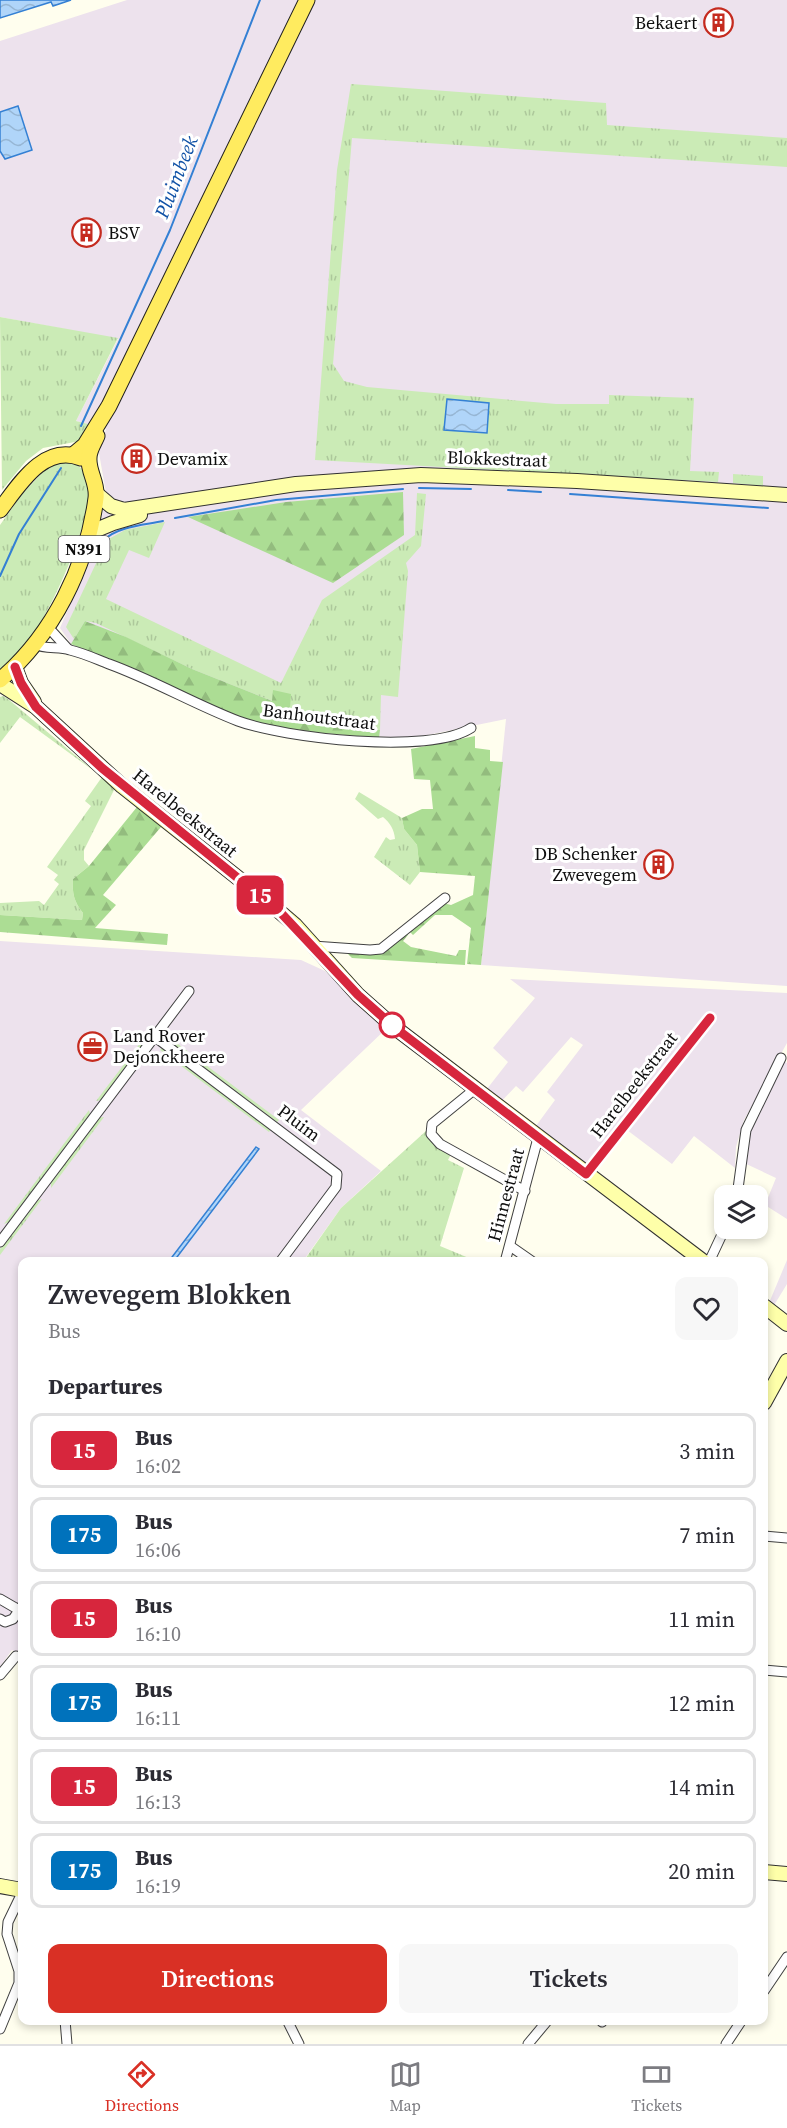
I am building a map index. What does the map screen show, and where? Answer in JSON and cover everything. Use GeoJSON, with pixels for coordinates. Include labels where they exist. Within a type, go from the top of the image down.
{"type":"FeatureCollection","features":[{"type":"Feature","properties":{"kind":"main road","name":"N391"},"geometry":{"type":"LineString","coordinates":[[0,682],[47,627],[72,581],[89,533],[97,494],[96,479],[90,465],[91,449],[109,406],[308,0]]}},
{"type":"Feature","properties":{"kind":"main road","name":"N391"},"geometry":{"type":"LineString","coordinates":[[73,455],[85,445],[109,406]]}},
{"type":"Feature","properties":{"kind":"main road"},"geometry":{"type":"LineString","coordinates":[[3,502],[47,459],[63,454],[73,455],[90,465]]}},
{"type":"Feature","properties":{"kind":"street","name":"Blokkestraat"},"geometry":{"type":"LineString","coordinates":[[97,494],[111,506],[124,510],[335,480],[422,475],[577,481],[787,495]]}},
{"type":"Feature","properties":{"kind":"street","name":"Blokkestraat"},"geometry":{"type":"LineString","coordinates":[[89,533],[113,523],[207,498]]}},
{"type":"Feature","properties":{"kind":"street","name":"Banhoutstraat"},"geometry":{"type":"LineString","coordinates":[[47,627],[68,649]]}},
{"type":"Feature","properties":{"kind":"street","name":"Banhoutstraat"},"geometry":{"type":"LineString","coordinates":[[34,644],[68,649],[148,680],[239,721],[267,729],[359,740],[408,742],[440,738],[471,728]]}},
{"type":"Feature","properties":{"kind":"street","name":"Harelbeekstraat"},"geometry":{"type":"LineString","coordinates":[[15,667],[21,683],[36,707]]}},
{"type":"Feature","properties":{"kind":"street","name":"Harelbeekstraat"},"geometry":{"type":"LineString","coordinates":[[0,682],[36,707],[122,786],[267,901],[367,1003],[538,1138],[697,1257]]}},
{"type":"Feature","properties":{"kind":"street"},"geometry":{"type":"LineString","coordinates":[[313,946],[381,949],[445,898]]}},
{"type":"Feature","properties":{"kind":"street"},"geometry":{"type":"LineString","coordinates":[[0,1242],[189,991]]}},
{"type":"Feature","properties":{"kind":"street","name":"Harelbeekstraat"},"geometry":{"type":"LineString","coordinates":[[586,1174],[710,1018]]}},
{"type":"Feature","properties":{"kind":"street","name":"Pluim"},"geometry":{"type":"LineString","coordinates":[[154,1035],[337,1174],[336,1187],[284,1257]]}},
{"type":"Feature","properties":{"kind":"street"},"geometry":{"type":"LineString","coordinates":[[738,1185],[746,1130],[781,1058]]}},
{"type":"Feature","properties":{"kind":"street"},"geometry":{"type":"LineString","coordinates":[[475,1089],[432,1124],[431,1134],[440,1144],[525,1191]]}},
{"type":"Feature","properties":{"kind":"street","name":"Hinnestraat"},"geometry":{"type":"LineString","coordinates":[[507,1257],[538,1138]]}},
{"type":"Feature","properties":{"kind":"street"},"geometry":{"type":"LineString","coordinates":[[711,1257],[720,1239]]}},
{"type":"Feature","properties":{"kind":"street"},"geometry":{"type":"LineString","coordinates":[[510,1246],[526,1257]]}},
{"type":"Feature","properties":{"kind":"street"},"geometry":{"type":"LineString","coordinates":[[768,1309],[787,1324]]}},
{"type":"Feature","properties":{"kind":"street"},"geometry":{"type":"LineString","coordinates":[[768,1396],[787,1361]]}},
{"type":"Feature","properties":{"kind":"street"},"geometry":{"type":"LineString","coordinates":[[768,1536],[787,1538]]}},
{"type":"Feature","properties":{"kind":"street"},"geometry":{"type":"LineString","coordinates":[[0,1599],[18,1607]]}},
{"type":"Feature","properties":{"kind":"street"},"geometry":{"type":"LineString","coordinates":[[0,1619],[10,1621],[18,1612]]}},
{"type":"Feature","properties":{"kind":"street"},"geometry":{"type":"LineString","coordinates":[[0,1675],[16,1656]]}},
{"type":"Feature","properties":{"kind":"street"},"geometry":{"type":"LineString","coordinates":[[768,1670],[787,1672]]}},
{"type":"Feature","properties":{"kind":"street"},"geometry":{"type":"LineString","coordinates":[[768,1872],[787,1874]]}},
{"type":"Feature","properties":{"kind":"street"},"geometry":{"type":"LineString","coordinates":[[0,1886],[18,1891]]}},
{"type":"Feature","properties":{"kind":"street"},"geometry":{"type":"LineString","coordinates":[[18,1901],[8,1922],[7,1934],[18,1968]]}},
{"type":"Feature","properties":{"kind":"street"},"geometry":{"type":"LineString","coordinates":[[768,1985],[787,1957]]}},
{"type":"Feature","properties":{"kind":"street"},"geometry":{"type":"LineString","coordinates":[[774,1976],[787,1974]]}},
{"type":"Feature","properties":{"kind":"street"},"geometry":{"type":"LineString","coordinates":[[0,2030],[18,1990]]}},
{"type":"Feature","properties":{"kind":"street"},"geometry":{"type":"LineString","coordinates":[[65,2025],[67,2044]]}},
{"type":"Feature","properties":{"kind":"street"},"geometry":{"type":"LineString","coordinates":[[290,2025],[299,2044]]}},
{"type":"Feature","properties":{"kind":"street"},"geometry":{"type":"LineString","coordinates":[[528,2044],[544,2025]]}},
{"type":"Feature","properties":{"kind":"street"},"geometry":{"type":"LineString","coordinates":[[726,2044],[739,2025]]}},
{"type":"Feature","properties":{"kind":"shaded area"},"geometry":{"type":"Polygon","coordinates":[[[127,0],[787,0],[787,986],[481,965],[506,719],[413,738],[327,734],[169,686],[71,644],[60,628],[98,539],[106,493],[99,453],[106,429],[76,421],[118,339],[0,317],[0,41],[127,0]]]}},
{"type":"Feature","properties":{"kind":"shaded area"},"geometry":{"type":"Polygon","coordinates":[[[0,941],[301,960],[325,971],[387,1028],[301,1110],[381,1171],[341,1208],[306,1257],[18,1257],[18,1654],[12,1650],[0,1667],[0,941]]]}},
{"type":"Feature","properties":{"kind":"shaded area"},"geometry":{"type":"Polygon","coordinates":[[[510,979],[787,993],[787,1043],[744,1120],[736,1147],[735,1168],[694,1136],[672,1164],[627,1130],[712,1018],[706,1015],[593,1161],[586,1166],[533,1130],[555,1100],[547,1092],[583,1045],[571,1037],[523,1092],[516,1086],[498,1105],[483,1094],[508,1062],[493,1048],[535,998],[510,979]]]}},
{"type":"Feature","properties":{"kind":"shaded area"},"geometry":{"type":"Polygon","coordinates":[[[782,1060],[787,1063],[787,1219],[768,1207],[768,1198],[776,1178],[742,1162],[746,1135],[782,1060]]]}},
{"type":"Feature","properties":{"kind":"shaded area"},"geometry":{"type":"Polygon","coordinates":[[[787,1260],[787,1284],[773,1307],[769,1303],[787,1260]]]}},
{"type":"Feature","properties":{"kind":"green space"},"geometry":{"type":"Polygon","coordinates":[[[351,84],[606,103],[607,125],[787,138],[787,167],[352,138],[333,364],[344,381],[367,387],[556,404],[609,404],[609,395],[694,398],[690,471],[719,472],[718,482],[315,460],[337,170],[351,84]]]}},
{"type":"Feature","properties":{"kind":"green space"},"geometry":{"type":"Polygon","coordinates":[[[0,317],[118,338],[76,421],[88,424],[80,441],[43,448],[26,461],[2,490],[0,317]]]}},
{"type":"Feature","properties":{"kind":"green space"},"geometry":{"type":"Polygon","coordinates":[[[62,462],[81,468],[88,483],[88,502],[83,524],[66,572],[39,625],[26,643],[0,670],[0,525],[22,494],[42,473],[50,466],[62,462]]]}},
{"type":"Feature","properties":{"kind":"green space"},"geometry":{"type":"Polygon","coordinates":[[[733,474],[763,476],[763,486],[733,483],[733,474]]]}},
{"type":"Feature","properties":{"kind":"green space"},"geometry":{"type":"Polygon","coordinates":[[[403,492],[404,535],[333,583],[188,517],[286,502],[403,492]]]}},
{"type":"Feature","properties":{"kind":"green space"},"geometry":{"type":"Polygon","coordinates":[[[417,493],[426,494],[421,546],[406,563],[408,571],[398,697],[381,695],[380,730],[303,722],[290,708],[192,669],[96,623],[85,621],[74,639],[66,627],[107,540],[125,530],[165,522],[149,558],[129,550],[106,599],[281,683],[322,600],[415,535],[417,493]]]}},
{"type":"Feature","properties":{"kind":"green space"},"geometry":{"type":"Polygon","coordinates":[[[85,621],[126,637],[192,669],[272,701],[273,690],[291,694],[290,708],[303,722],[380,730],[379,738],[290,730],[238,717],[71,644],[85,621]]]}},
{"type":"Feature","properties":{"kind":"green space"},"geometry":{"type":"Polygon","coordinates":[[[3,696],[94,771],[20,717],[0,743],[0,697],[3,696]]]}},
{"type":"Feature","properties":{"kind":"green space"},"geometry":{"type":"Polygon","coordinates":[[[475,736],[475,748],[490,750],[490,761],[503,762],[481,965],[467,964],[471,928],[452,915],[435,915],[413,935],[408,930],[443,903],[451,905],[473,895],[475,876],[420,872],[417,845],[404,829],[402,818],[422,809],[433,809],[430,780],[414,779],[411,749],[475,736]]]}},
{"type":"Feature","properties":{"kind":"green space"},"geometry":{"type":"Polygon","coordinates":[[[102,777],[115,788],[84,850],[84,860],[89,866],[73,879],[74,897],[83,913],[82,920],[0,915],[0,903],[39,901],[44,905],[59,884],[54,880],[58,875],[47,867],[91,806],[85,801],[102,777]]]}},
{"type":"Feature","properties":{"kind":"green space"},"geometry":{"type":"Polygon","coordinates":[[[359,792],[402,818],[404,829],[417,845],[420,872],[410,885],[374,857],[386,837],[390,840],[395,839],[391,826],[383,817],[378,819],[355,799],[359,792]]]}},
{"type":"Feature","properties":{"kind":"green space"},"geometry":{"type":"Polygon","coordinates":[[[137,807],[161,827],[103,895],[116,905],[95,928],[168,934],[167,945],[0,932],[0,915],[82,920],[83,913],[74,897],[73,879],[89,866],[137,807]]]}},
{"type":"Feature","properties":{"kind":"green space"},"geometry":{"type":"Polygon","coordinates":[[[406,932],[408,935],[403,941],[411,947],[456,956],[459,950],[466,950],[465,965],[352,958],[347,953],[376,953],[406,932]]]}},
{"type":"Feature","properties":{"kind":"green space"},"geometry":{"type":"Polygon","coordinates":[[[170,1038],[279,1120],[277,1122],[167,1040],[170,1038]]]}},
{"type":"Feature","properties":{"kind":"green space"},"geometry":{"type":"Polygon","coordinates":[[[141,1042],[143,1044],[101,1100],[96,1101],[141,1042]]]}},
{"type":"Feature","properties":{"kind":"green space"},"geometry":{"type":"Polygon","coordinates":[[[162,1048],[271,1129],[269,1132],[160,1050],[162,1048]]]}},
{"type":"Feature","properties":{"kind":"green space"},"geometry":{"type":"Polygon","coordinates":[[[89,1110],[90,1114],[9,1222],[4,1224],[89,1110]]]}},
{"type":"Feature","properties":{"kind":"green space"},"geometry":{"type":"Polygon","coordinates":[[[104,1117],[51,1188],[51,1181],[98,1118],[104,1117]]]}},
{"type":"Feature","properties":{"kind":"green space"},"geometry":{"type":"Polygon","coordinates":[[[426,1131],[452,1152],[448,1160],[464,1168],[440,1246],[466,1257],[307,1257],[341,1208],[426,1131]]]}},
{"type":"Feature","properties":{"kind":"green space"},"geometry":{"type":"Polygon","coordinates":[[[42,1199],[0,1255],[0,1249],[36,1201],[42,1199]]]}},
{"type":"Feature","properties":{"kind":"water"},"geometry":{"type":"Polygon","coordinates":[[[0,0],[71,0],[53,6],[51,2],[0,18],[0,0]]]}},
{"type":"Feature","properties":{"kind":"water"},"geometry":{"type":"Polygon","coordinates":[[[18,106],[32,150],[5,159],[0,151],[0,112],[18,106]]]}},
{"type":"Feature","properties":{"kind":"water"},"geometry":{"type":"Polygon","coordinates":[[[447,399],[489,403],[487,433],[444,430],[447,399]]]}},
{"type":"Feature","properties":{"kind":"water"},"geometry":{"type":"Polygon","coordinates":[[[256,1147],[259,1149],[177,1257],[172,1257],[256,1147]]]}},
{"type":"Feature","properties":{"kind":"waterway","name":"Pluimbeek"},"geometry":{"type":"LineString","coordinates":[[81,426],[170,230],[260,0]]}},
{"type":"Feature","properties":{"kind":"waterway","name":"Pluimbeek"},"geometry":{"type":"LineString","coordinates":[[0,576],[19,534],[61,468]]}},
{"type":"Feature","properties":{"kind":"waterway"},"geometry":{"type":"LineString","coordinates":[[419,488],[471,489]]}},
{"type":"Feature","properties":{"kind":"waterway"},"geometry":{"type":"LineString","coordinates":[[175,518],[276,500],[403,489]]}},
{"type":"Feature","properties":{"kind":"waterway"},"geometry":{"type":"LineString","coordinates":[[508,490],[541,492]]}},
{"type":"Feature","properties":{"kind":"waterway"},"geometry":{"type":"LineString","coordinates":[[570,494],[768,508]]}},
{"type":"Feature","properties":{"kind":"waterway"},"geometry":{"type":"LineString","coordinates":[[104,540],[124,529],[163,521]]}},
{"type":"Feature","properties":{"kind":"bus line","name":"15"},"geometry":{"type":"LineString","coordinates":[[15,667],[21,683],[36,707],[102,768],[281,913],[358,995],[394,1027],[586,1174],[710,1018]]}},
{"type":"Feature","properties":{"kind":"place","name":"Bekaert"},"geometry":{"type":"Point","coordinates":[718,23]}},
{"type":"Feature","properties":{"kind":"place","name":"BSV"},"geometry":{"type":"Point","coordinates":[87,233]}},
{"type":"Feature","properties":{"kind":"place","name":"Devamix"},"geometry":{"type":"Point","coordinates":[136,459]}},
{"type":"Feature","properties":{"kind":"place","name":"DB Schenker Zwevegem"},"geometry":{"type":"Point","coordinates":[658,864]}},
{"type":"Feature","properties":{"kind":"place","name":"Land Rover Dejonckheere"},"geometry":{"type":"Point","coordinates":[92,1046]}}]}
